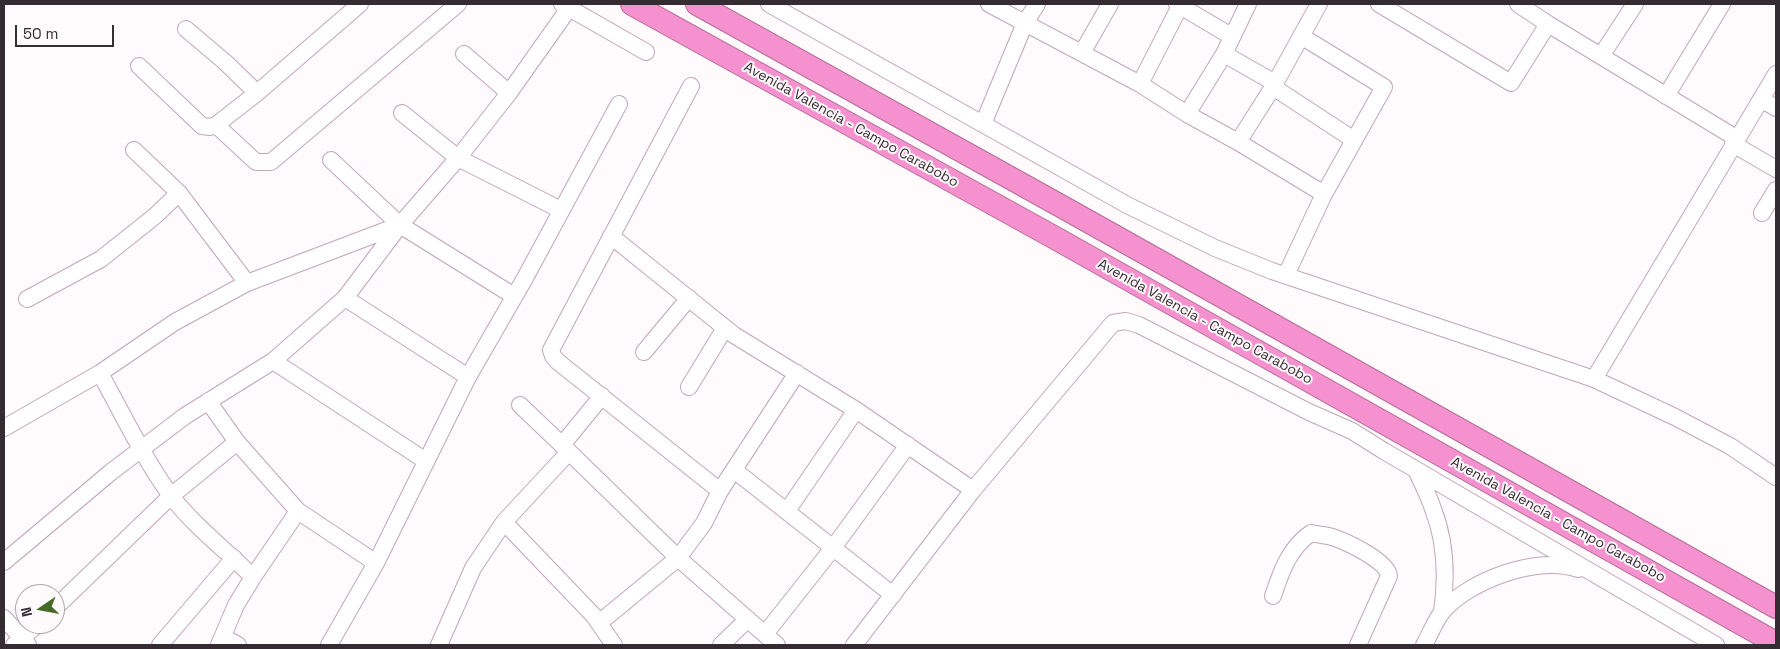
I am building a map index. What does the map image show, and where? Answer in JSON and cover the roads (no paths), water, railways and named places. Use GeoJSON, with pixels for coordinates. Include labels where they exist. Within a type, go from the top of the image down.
{"type":"FeatureCollection","features":[{"type":"Feature","properties":{"kind":"highway","name":"Avenida Valencia - Campo Carabobo"},"geometry":{"type":"LineString","coordinates":[[632,4],[1776,643]]}},
{"type":"Feature","properties":{"kind":"highway"},"geometry":{"type":"LineString","coordinates":[[697,4],[1776,607]]}},
{"type":"Feature","properties":{"kind":"street"},"geometry":{"type":"LineString","coordinates":[[139,66],[202,126],[210,128],[257,93],[360,4]]}},
{"type":"Feature","properties":{"kind":"street"},"geometry":{"type":"LineString","coordinates":[[216,125],[256,162],[271,162],[458,4]]}},
{"type":"Feature","properties":{"kind":"street"},"geometry":{"type":"LineString","coordinates":[[769,4],[790,9],[982,124],[1127,205],[1215,248],[1286,275],[1594,379],[1675,417],[1730,446],[1776,477]]}},
{"type":"Feature","properties":{"kind":"street"},"geometry":{"type":"LineString","coordinates":[[989,4],[1140,84],[1187,114],[1238,142],[1324,194]]}},
{"type":"Feature","properties":{"kind":"street"},"geometry":{"type":"LineString","coordinates":[[982,124],[1025,23],[1037,4]]}},
{"type":"Feature","properties":{"kind":"street"},"geometry":{"type":"LineString","coordinates":[[1082,53],[1110,4]]}},
{"type":"Feature","properties":{"kind":"street"},"geometry":{"type":"LineString","coordinates":[[1140,84],[1180,4],[1231,36]]}},
{"type":"Feature","properties":{"kind":"street"},"geometry":{"type":"LineString","coordinates":[[1187,114],[1224,54],[1248,4]]}},
{"type":"Feature","properties":{"kind":"street"},"geometry":{"type":"LineString","coordinates":[[1238,142],[1274,85],[1319,4]]}},
{"type":"Feature","properties":{"kind":"street"},"geometry":{"type":"LineString","coordinates":[[1379,4],[1511,82],[1548,24]]}},
{"type":"Feature","properties":{"kind":"street"},"geometry":{"type":"LineString","coordinates":[[1518,4],[1536,9],[1548,24],[1666,96],[1776,170]]}},
{"type":"Feature","properties":{"kind":"street"},"geometry":{"type":"LineString","coordinates":[[1601,56],[1635,4]]}},
{"type":"Feature","properties":{"kind":"street"},"geometry":{"type":"LineString","coordinates":[[1666,96],[1722,4]]}},
{"type":"Feature","properties":{"kind":"street"},"geometry":{"type":"LineString","coordinates":[[4,562],[110,472],[185,416],[273,361],[345,298],[400,225],[458,158],[509,93],[568,5],[646,52]]}},
{"type":"Feature","properties":{"kind":"street"},"geometry":{"type":"LineString","coordinates":[[186,29],[225,62],[257,93]]}},
{"type":"Feature","properties":{"kind":"street"},"geometry":{"type":"LineString","coordinates":[[1286,275],[1324,194],[1384,87],[1301,36]]}},
{"type":"Feature","properties":{"kind":"street"},"geometry":{"type":"LineString","coordinates":[[464,54],[509,93]]}},
{"type":"Feature","properties":{"kind":"street"},"geometry":{"type":"LineString","coordinates":[[1224,54],[1274,85],[1354,140]]}},
{"type":"Feature","properties":{"kind":"street"},"geometry":{"type":"LineString","coordinates":[[1594,379],[1776,74]]}},
{"type":"Feature","properties":{"kind":"street"},"geometry":{"type":"LineString","coordinates":[[691,86],[610,236],[552,350],[553,356],[557,361],[720,491]]}},
{"type":"Feature","properties":{"kind":"street"},"geometry":{"type":"LineString","coordinates":[[1761,99],[1776,108]]}},
{"type":"Feature","properties":{"kind":"street"},"geometry":{"type":"LineString","coordinates":[[329,645],[376,563],[468,377],[619,104]]}},
{"type":"Feature","properties":{"kind":"street"},"geometry":{"type":"LineString","coordinates":[[402,114],[458,158],[562,210]]}},
{"type":"Feature","properties":{"kind":"street"},"geometry":{"type":"LineString","coordinates":[[134,150],[179,193],[247,283]]}},
{"type":"Feature","properties":{"kind":"street"},"geometry":{"type":"LineString","coordinates":[[331,160],[400,225],[514,296]]}},
{"type":"Feature","properties":{"kind":"street"},"geometry":{"type":"LineString","coordinates":[[1762,213],[1776,190]]}},
{"type":"Feature","properties":{"kind":"street"},"geometry":{"type":"LineString","coordinates":[[27,299],[101,259],[155,216],[179,193]]}},
{"type":"Feature","properties":{"kind":"street"},"geometry":{"type":"LineString","coordinates":[[4,428],[100,373],[175,322],[247,283],[400,225]]}},
{"type":"Feature","properties":{"kind":"street"},"geometry":{"type":"LineString","coordinates":[[610,236],[734,335],[856,410],[973,490]]}},
{"type":"Feature","properties":{"kind":"street"},"geometry":{"type":"LineString","coordinates":[[345,298],[468,377]]}},
{"type":"Feature","properties":{"kind":"street"},"geometry":{"type":"LineString","coordinates":[[644,352],[689,298]]}},
{"type":"Feature","properties":{"kind":"street"},"geometry":{"type":"LineString","coordinates":[[854,645],[973,490],[1113,323],[1126,321],[1139,325],[1310,412],[1352,431],[1716,645]]}},
{"type":"Feature","properties":{"kind":"street"},"geometry":{"type":"LineString","coordinates":[[689,387],[725,328]]}},
{"type":"Feature","properties":{"kind":"street"},"geometry":{"type":"LineString","coordinates":[[273,361],[426,461]]}},
{"type":"Feature","properties":{"kind":"street"},"geometry":{"type":"LineString","coordinates":[[100,373],[171,496],[204,533],[253,577]]}},
{"type":"Feature","properties":{"kind":"street"},"geometry":{"type":"LineString","coordinates":[[598,623],[678,558],[704,523],[720,491],[797,373]]}},
{"type":"Feature","properties":{"kind":"street"},"geometry":{"type":"LineString","coordinates":[[1310,412],[1326,390]]}},
{"type":"Feature","properties":{"kind":"street"},"geometry":{"type":"LineString","coordinates":[[441,645],[473,568],[504,522],[566,448],[602,396]]}},
{"type":"Feature","properties":{"kind":"street"},"geometry":{"type":"LineString","coordinates":[[208,402],[237,442],[298,511],[376,563]]}},
{"type":"Feature","properties":{"kind":"street"},"geometry":{"type":"LineString","coordinates":[[520,405],[678,558],[777,645]]}},
{"type":"Feature","properties":{"kind":"street"},"geometry":{"type":"LineString","coordinates":[[787,511],[856,410]]}},
{"type":"Feature","properties":{"kind":"street"},"geometry":{"type":"LineString","coordinates":[[65,598],[171,496],[237,442]]}},
{"type":"Feature","properties":{"kind":"street"},"geometry":{"type":"LineString","coordinates":[[765,634],[833,548],[908,445]]}},
{"type":"Feature","properties":{"kind":"street"},"geometry":{"type":"LineString","coordinates":[[734,470],[893,594]]}},
{"type":"Feature","properties":{"kind":"street"},"geometry":{"type":"LineString","coordinates":[[1416,470],[1434,510],[1443,543],[1446,578],[1442,612],[1424,645]]}},
{"type":"Feature","properties":{"kind":"street"},"geometry":{"type":"LineString","coordinates":[[227,643],[236,605],[298,511]]}},
{"type":"Feature","properties":{"kind":"street"},"geometry":{"type":"LineString","coordinates":[[504,522],[557,576],[598,623],[608,643]]}},
{"type":"Feature","properties":{"kind":"street"},"geometry":{"type":"LineString","coordinates":[[1273,596],[1284,564],[1301,540],[1311,534],[1334,537],[1365,552],[1384,565],[1388,570],[1389,576],[1358,645]]}},
{"type":"Feature","properties":{"kind":"street"},"geometry":{"type":"LineString","coordinates":[[160,645],[234,558]]}},
{"type":"Feature","properties":{"kind":"street"},"geometry":{"type":"LineString","coordinates":[[1442,612],[1469,590],[1500,575],[1518,570],[1535,567],[1571,566],[1594,574]]}},
{"type":"Feature","properties":{"kind":"street"},"geometry":{"type":"LineString","coordinates":[[4,618],[22,643]]}},
{"type":"Feature","properties":{"kind":"street"},"geometry":{"type":"LineString","coordinates":[[721,645],[748,619]]}}]}
